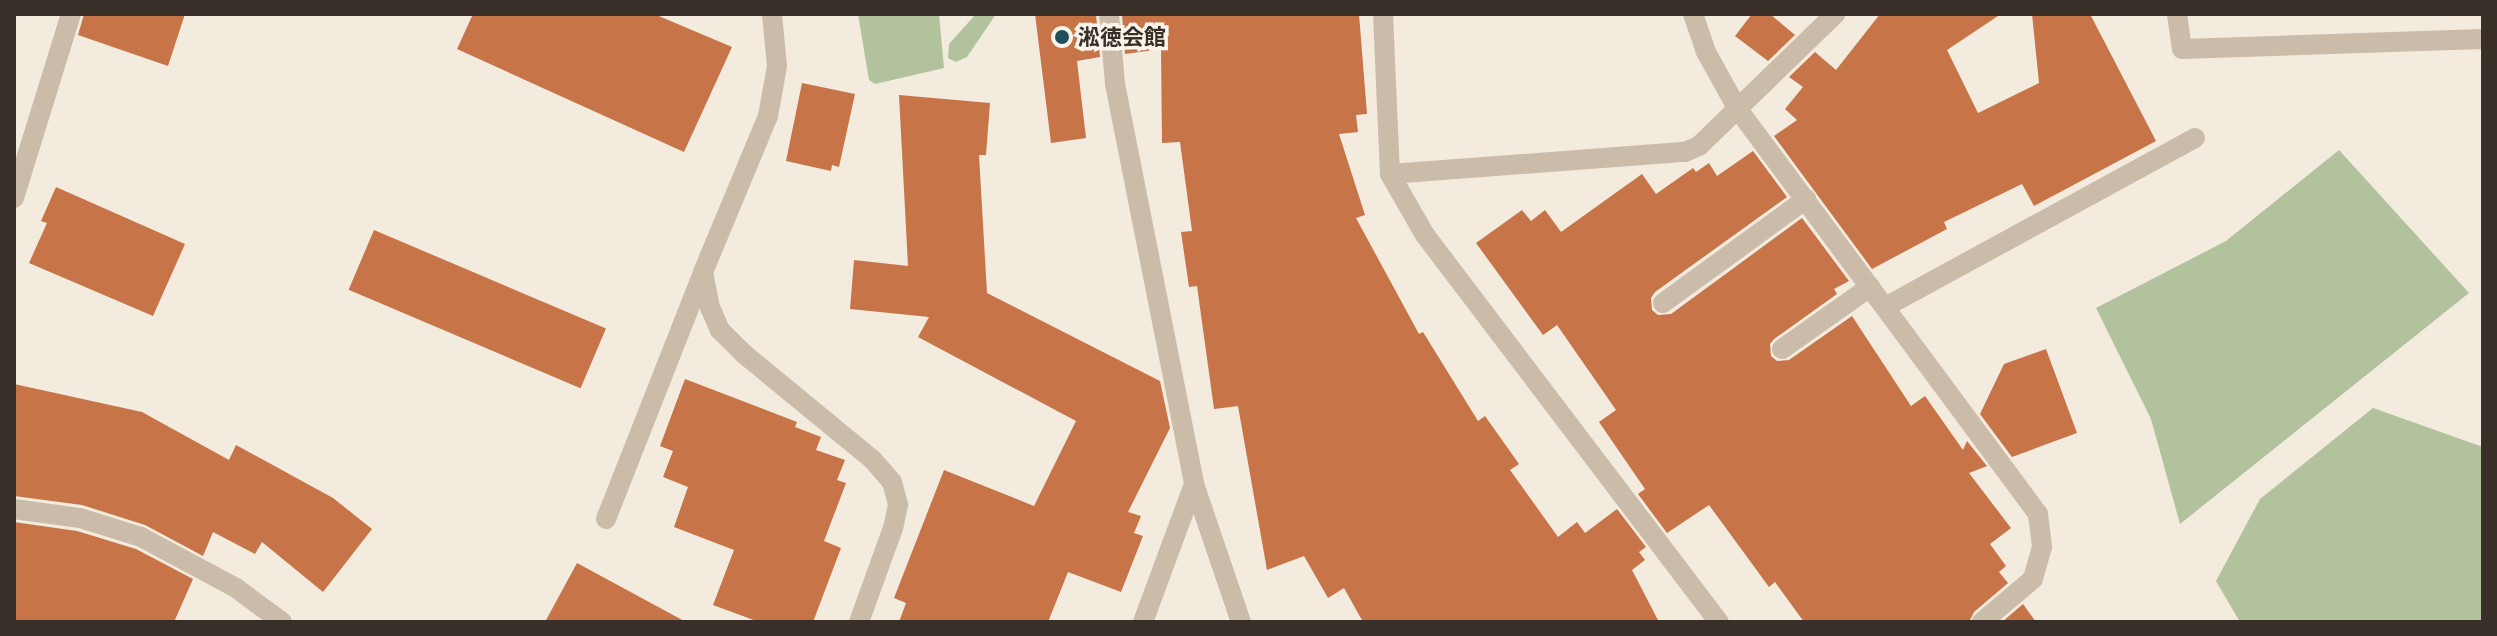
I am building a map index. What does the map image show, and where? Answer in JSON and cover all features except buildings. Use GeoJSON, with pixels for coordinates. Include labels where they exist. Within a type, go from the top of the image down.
{"type":"FeatureCollection","features":[{"type":"Feature","properties":{"kind":"street"},"geometry":{"type":"LineString","coordinates":[[14,198],[18,169],[71,14]]}},
{"type":"Feature","properties":{"kind":"street"},"geometry":{"type":"LineString","coordinates":[[606,519],[768,116],[777,66],[772,14]]}},
{"type":"Feature","properties":{"kind":"street"},"geometry":{"type":"LineString","coordinates":[[1109,14],[1115,84],[1194,484],[1241,622]]}},
{"type":"Feature","properties":{"kind":"street"},"geometry":{"type":"LineString","coordinates":[[1383,14],[1390,174],[1425,235],[1719,622]]}},
{"type":"Feature","properties":{"kind":"street"},"geometry":{"type":"LineString","coordinates":[[1693,14],[1706,52],[1737,108],[2038,514],[2042,547],[2033,579],[1982,622]]}},
{"type":"Feature","properties":{"kind":"street"},"geometry":{"type":"LineString","coordinates":[[1390,174],[1685,152],[1699,146],[1835,14]]}},
{"type":"Feature","properties":{"kind":"street"},"geometry":{"type":"LineString","coordinates":[[2177,14],[2182,49],[2483,39]]}},
{"type":"Feature","properties":{"kind":"street"},"geometry":{"type":"LineString","coordinates":[[1885,307],[2195,138]]}},
{"type":"Feature","properties":{"kind":"street"},"geometry":{"type":"LineString","coordinates":[[1663,303],[1806,199]]}},
{"type":"Feature","properties":{"kind":"street"},"geometry":{"type":"LineString","coordinates":[[703,272],[710,307],[720,330],[744,354],[872,459],[892,482],[898,505],[893,528],[859,622]]}},
{"type":"Feature","properties":{"kind":"street"},"geometry":{"type":"LineString","coordinates":[[1782,349],[1870,287]]}},
{"type":"Feature","properties":{"kind":"street"},"geometry":{"type":"LineString","coordinates":[[1143,622],[1194,484]]}},
{"type":"Feature","properties":{"kind":"street"},"geometry":{"type":"LineString","coordinates":[[14,509],[80,518],[141,537],[236,588],[282,622]]}},
{"type":"Feature","properties":{"kind":"green space"},"geometry":{"type":"Polygon","coordinates":[[[858,14],[939,14],[944,68],[875,84],[869,80],[858,14]]]}},
{"type":"Feature","properties":{"kind":"green space"},"geometry":{"type":"Polygon","coordinates":[[[976,14],[996,14],[967,57],[956,62],[948,58],[949,44],[976,14]]]}},
{"type":"Feature","properties":{"kind":"green space"},"geometry":{"type":"Polygon","coordinates":[[[2339,150],[2469,293],[2180,524],[2151,419],[2096,308],[2226,241],[2339,150]]]}},
{"type":"Feature","properties":{"kind":"green space"},"geometry":{"type":"Polygon","coordinates":[[[2373,408],[2483,447],[2483,622],[2240,622],[2216,581],[2260,499],[2373,408]]]}},
{"type":"Feature","properties":{"kind":"place","name":"淞徳会館"},"geometry":{"type":"Point","coordinates":[1062,37]}}]}
